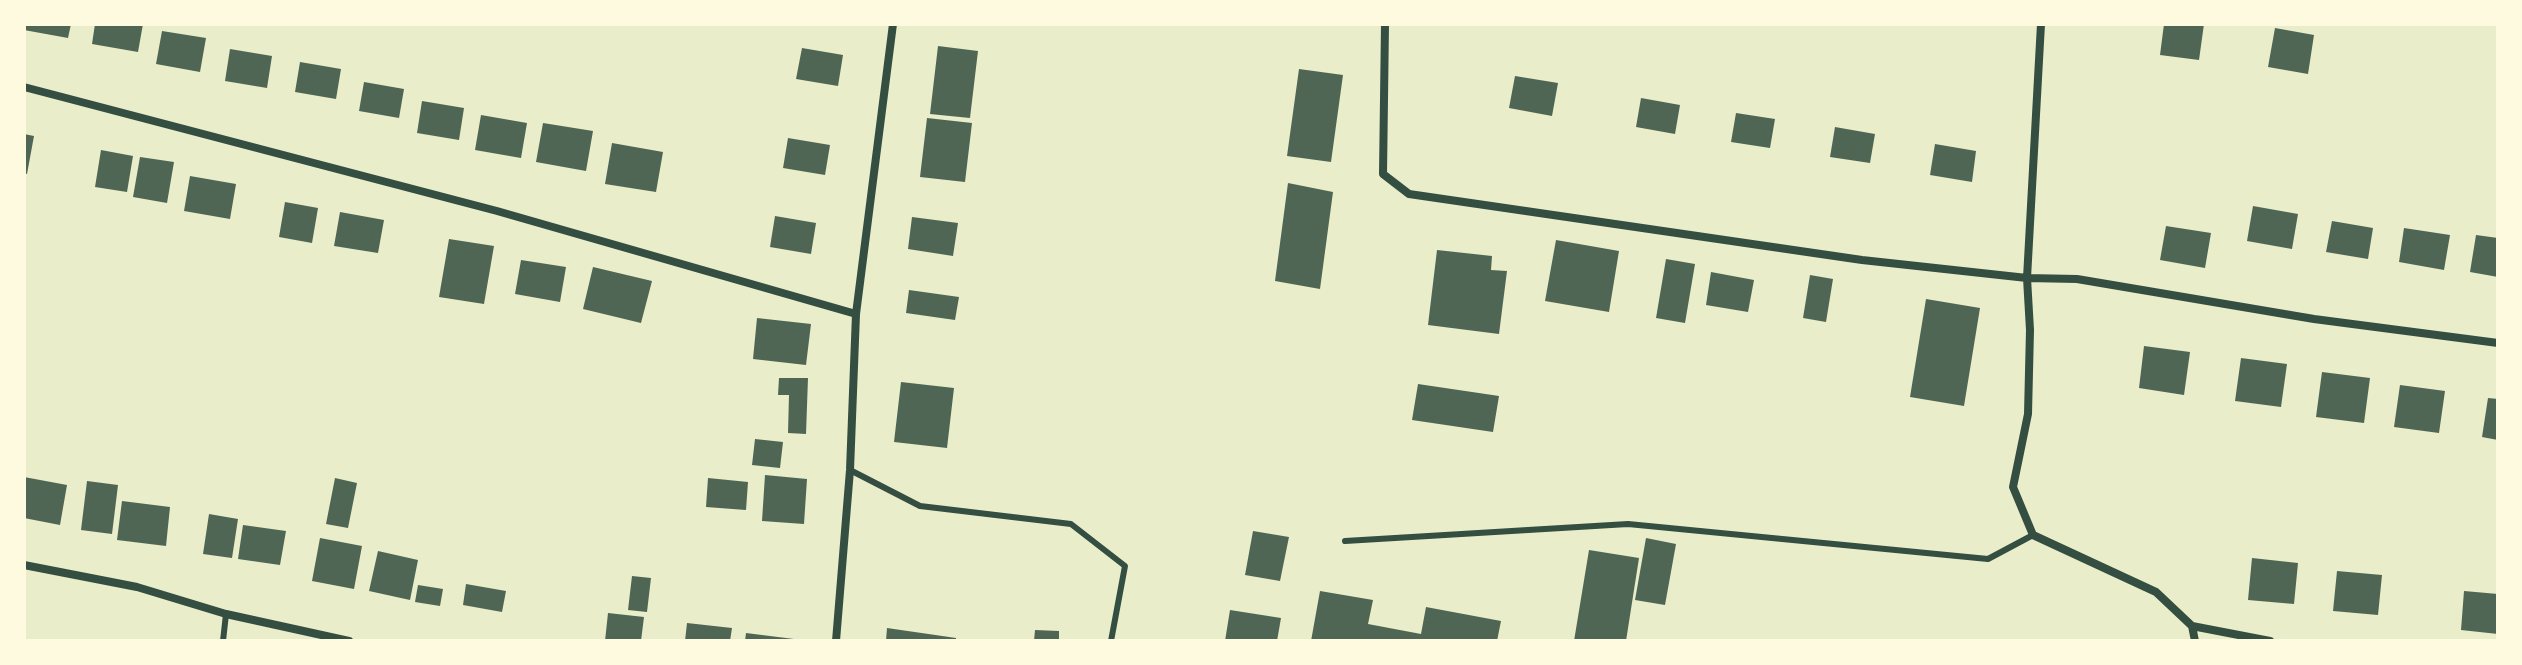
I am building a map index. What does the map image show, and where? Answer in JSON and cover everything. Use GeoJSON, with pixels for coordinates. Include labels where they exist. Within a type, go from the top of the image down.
{"type":"FeatureCollection","features":[{"type":"Feature","properties":{"kind":"street"},"geometry":{"type":"LineString","coordinates":[[836,641],[850,470],[856,314],[893,24]]}},
{"type":"Feature","properties":{"kind":"street"},"geometry":{"type":"LineString","coordinates":[[1385,24],[1383,174],[1409,194],[1862,260],[2027,278],[2077,279],[2314,319],[2498,343]]}},
{"type":"Feature","properties":{"kind":"street"},"geometry":{"type":"LineString","coordinates":[[2041,24],[2027,278],[2030,330],[2028,414],[2013,487],[2033,535],[2156,592],[2192,626],[2270,641]]}},
{"type":"Feature","properties":{"kind":"street"},"geometry":{"type":"LineString","coordinates":[[24,87],[497,211],[856,314]]}},
{"type":"Feature","properties":{"kind":"street"},"geometry":{"type":"LineString","coordinates":[[24,565],[137,587],[226,614],[349,641]]}},
{"type":"Feature","properties":{"kind":"street"},"geometry":{"type":"LineString","coordinates":[[2192,626],[2195,641]]}},
{"type":"Feature","properties":{"kind":"lane"},"geometry":{"type":"LineString","coordinates":[[850,470],[920,506],[1071,524],[1125,566],[1111,641]]}},
{"type":"Feature","properties":{"kind":"lane"},"geometry":{"type":"LineString","coordinates":[[1345,541],[1628,524],[1988,559],[2033,535]]}},
{"type":"Feature","properties":{"kind":"lane"},"geometry":{"type":"LineString","coordinates":[[223,641],[226,614]]}},
{"type":"Feature","properties":{"kind":"building"},"geometry":{"type":"Polygon","coordinates":[[[24,24],[71,24],[68,38],[24,30],[24,24]]]}},
{"type":"Feature","properties":{"kind":"building"},"geometry":{"type":"Polygon","coordinates":[[[95,24],[143,24],[138,52],[92,44],[95,24]]]}},
{"type":"Feature","properties":{"kind":"building"},"geometry":{"type":"Polygon","coordinates":[[[2164,24],[2204,24],[2199,60],[2160,55],[2164,24]]]}},
{"type":"Feature","properties":{"kind":"building"},"geometry":{"type":"Polygon","coordinates":[[[2275,28],[2314,35],[2308,74],[2268,67],[2275,28]]]}},
{"type":"Feature","properties":{"kind":"building"},"geometry":{"type":"Polygon","coordinates":[[[162,31],[206,38],[200,72],[156,64],[162,31]]]}},
{"type":"Feature","properties":{"kind":"building"},"geometry":{"type":"Polygon","coordinates":[[[938,46],[978,51],[970,118],[930,114],[938,46]]]}},
{"type":"Feature","properties":{"kind":"building"},"geometry":{"type":"Polygon","coordinates":[[[802,48],[843,55],[838,86],[796,79],[802,48]]]}},
{"type":"Feature","properties":{"kind":"building"},"geometry":{"type":"Polygon","coordinates":[[[230,49],[272,56],[267,88],[225,81],[230,49]]]}},
{"type":"Feature","properties":{"kind":"building"},"geometry":{"type":"Polygon","coordinates":[[[300,62],[341,69],[336,99],[295,92],[300,62]]]}},
{"type":"Feature","properties":{"kind":"building"},"geometry":{"type":"Polygon","coordinates":[[[1299,69],[1343,75],[1331,162],[1287,156],[1299,69]]]}},
{"type":"Feature","properties":{"kind":"building"},"geometry":{"type":"Polygon","coordinates":[[[1515,76],[1558,83],[1552,116],[1509,108],[1515,76]]]}},
{"type":"Feature","properties":{"kind":"building"},"geometry":{"type":"Polygon","coordinates":[[[364,82],[404,89],[399,118],[359,111],[364,82]]]}},
{"type":"Feature","properties":{"kind":"building"},"geometry":{"type":"Polygon","coordinates":[[[1641,98],[1680,105],[1675,134],[1636,127],[1641,98]]]}},
{"type":"Feature","properties":{"kind":"building"},"geometry":{"type":"Polygon","coordinates":[[[422,101],[464,108],[459,140],[417,133],[422,101]]]}},
{"type":"Feature","properties":{"kind":"building"},"geometry":{"type":"Polygon","coordinates":[[[1736,113],[1775,119],[1770,148],[1731,142],[1736,113]]]}},
{"type":"Feature","properties":{"kind":"building"},"geometry":{"type":"Polygon","coordinates":[[[481,115],[527,123],[521,158],[475,150],[481,115]]]}},
{"type":"Feature","properties":{"kind":"building"},"geometry":{"type":"Polygon","coordinates":[[[927,118],[972,123],[965,182],[920,177],[927,118]]]}},
{"type":"Feature","properties":{"kind":"building"},"geometry":{"type":"Polygon","coordinates":[[[543,123],[593,131],[586,171],[536,162],[543,123]]]}},
{"type":"Feature","properties":{"kind":"building"},"geometry":{"type":"Polygon","coordinates":[[[1835,127],[1875,134],[1870,163],[1830,157],[1835,127]]]}},
{"type":"Feature","properties":{"kind":"building"},"geometry":{"type":"Polygon","coordinates":[[[24,134],[34,136],[27,174],[24,173],[24,134]]]}},
{"type":"Feature","properties":{"kind":"building"},"geometry":{"type":"Polygon","coordinates":[[[788,138],[830,145],[825,175],[783,168],[788,138]]]}},
{"type":"Feature","properties":{"kind":"building"},"geometry":{"type":"Polygon","coordinates":[[[612,143],[663,152],[656,192],[605,184],[612,143]]]}},
{"type":"Feature","properties":{"kind":"building"},"geometry":{"type":"Polygon","coordinates":[[[1935,144],[1976,151],[1972,182],[1930,175],[1935,144]]]}},
{"type":"Feature","properties":{"kind":"building"},"geometry":{"type":"Polygon","coordinates":[[[101,150],[133,156],[127,192],[95,187],[101,150]]]}},
{"type":"Feature","properties":{"kind":"building"},"geometry":{"type":"Polygon","coordinates":[[[140,157],[174,162],[167,203],[133,197],[140,157]]]}},
{"type":"Feature","properties":{"kind":"building"},"geometry":{"type":"Polygon","coordinates":[[[190,176],[236,184],[230,219],[184,211],[190,176]]]}},
{"type":"Feature","properties":{"kind":"building"},"geometry":{"type":"Polygon","coordinates":[[[1288,183],[1333,192],[1320,289],[1275,281],[1288,183]]]}},
{"type":"Feature","properties":{"kind":"building"},"geometry":{"type":"Polygon","coordinates":[[[285,202],[318,208],[312,243],[279,237],[285,202]]]}},
{"type":"Feature","properties":{"kind":"building"},"geometry":{"type":"Polygon","coordinates":[[[2253,206],[2298,214],[2292,249],[2247,241],[2253,206]]]}},
{"type":"Feature","properties":{"kind":"building"},"geometry":{"type":"Polygon","coordinates":[[[340,212],[384,220],[378,253],[334,246],[340,212]]]}},
{"type":"Feature","properties":{"kind":"building"},"geometry":{"type":"Polygon","coordinates":[[[775,216],[816,223],[811,254],[770,247],[775,216]]]}},
{"type":"Feature","properties":{"kind":"building"},"geometry":{"type":"Polygon","coordinates":[[[912,217],[958,223],[953,256],[908,249],[912,217]]]}},
{"type":"Feature","properties":{"kind":"building"},"geometry":{"type":"Polygon","coordinates":[[[2332,221],[2373,228],[2368,259],[2326,252],[2332,221]]]}},
{"type":"Feature","properties":{"kind":"building"},"geometry":{"type":"Polygon","coordinates":[[[2166,226],[2211,233],[2205,268],[2160,260],[2166,226]]]}},
{"type":"Feature","properties":{"kind":"building"},"geometry":{"type":"Polygon","coordinates":[[[2404,228],[2450,235],[2444,270],[2399,262],[2404,228]]]}},
{"type":"Feature","properties":{"kind":"building"},"geometry":{"type":"Polygon","coordinates":[[[2476,235],[2498,238],[2498,277],[2470,272],[2476,235]]]}},
{"type":"Feature","properties":{"kind":"building"},"geometry":{"type":"Polygon","coordinates":[[[449,239],[494,246],[484,304],[439,297],[449,239]]]}},
{"type":"Feature","properties":{"kind":"building"},"geometry":{"type":"Polygon","coordinates":[[[1556,240],[1619,251],[1609,312],[1545,301],[1556,240]]]}},
{"type":"Feature","properties":{"kind":"building"},"geometry":{"type":"Polygon","coordinates":[[[1437,250],[1492,256],[1491,270],[1507,271],[1499,334],[1428,325],[1437,250]]]}},
{"type":"Feature","properties":{"kind":"building"},"geometry":{"type":"Polygon","coordinates":[[[1666,259],[1695,264],[1685,323],[1656,318],[1666,259]]]}},
{"type":"Feature","properties":{"kind":"building"},"geometry":{"type":"Polygon","coordinates":[[[521,260],[566,267],[560,302],[515,294],[521,260]]]}},
{"type":"Feature","properties":{"kind":"building"},"geometry":{"type":"Polygon","coordinates":[[[593,267],[652,281],[641,323],[583,309],[593,267]]]}},
{"type":"Feature","properties":{"kind":"building"},"geometry":{"type":"Polygon","coordinates":[[[1711,272],[1754,280],[1748,312],[1706,305],[1711,272]]]}},
{"type":"Feature","properties":{"kind":"building"},"geometry":{"type":"Polygon","coordinates":[[[1810,275],[1833,279],[1826,322],[1803,318],[1810,275]]]}},
{"type":"Feature","properties":{"kind":"building"},"geometry":{"type":"Polygon","coordinates":[[[909,290],[959,297],[955,320],[906,313],[909,290]]]}},
{"type":"Feature","properties":{"kind":"building"},"geometry":{"type":"Polygon","coordinates":[[[1926,299],[1980,308],[1964,406],[1910,397],[1926,299]]]}},
{"type":"Feature","properties":{"kind":"building"},"geometry":{"type":"Polygon","coordinates":[[[757,318],[811,324],[806,365],[753,359],[757,318]]]}},
{"type":"Feature","properties":{"kind":"building"},"geometry":{"type":"Polygon","coordinates":[[[2144,346],[2190,352],[2184,395],[2139,388],[2144,346]]]}},
{"type":"Feature","properties":{"kind":"building"},"geometry":{"type":"Polygon","coordinates":[[[2241,358],[2287,364],[2281,407],[2235,401],[2241,358]]]}},
{"type":"Feature","properties":{"kind":"building"},"geometry":{"type":"Polygon","coordinates":[[[2322,372],[2370,378],[2364,423],[2316,417],[2322,372]]]}},
{"type":"Feature","properties":{"kind":"building"},"geometry":{"type":"Polygon","coordinates":[[[779,378],[808,378],[806,434],[788,433],[789,395],[778,395],[779,378]]]}},
{"type":"Feature","properties":{"kind":"building"},"geometry":{"type":"Polygon","coordinates":[[[901,382],[954,388],[947,448],[894,442],[901,382]]]}},
{"type":"Feature","properties":{"kind":"building"},"geometry":{"type":"Polygon","coordinates":[[[1418,384],[1499,396],[1493,432],[1412,420],[1418,384]]]}},
{"type":"Feature","properties":{"kind":"building"},"geometry":{"type":"Polygon","coordinates":[[[2400,385],[2445,391],[2439,433],[2394,427],[2400,385]]]}},
{"type":"Feature","properties":{"kind":"building"},"geometry":{"type":"Polygon","coordinates":[[[2488,398],[2498,399],[2498,440],[2482,437],[2488,398]]]}},
{"type":"Feature","properties":{"kind":"building"},"geometry":{"type":"Polygon","coordinates":[[[755,439],[783,442],[780,468],[752,465],[755,439]]]}},
{"type":"Feature","properties":{"kind":"building"},"geometry":{"type":"Polygon","coordinates":[[[765,475],[807,479],[804,524],[762,521],[765,475]]]}},
{"type":"Feature","properties":{"kind":"building"},"geometry":{"type":"Polygon","coordinates":[[[24,477],[67,485],[60,525],[24,518],[24,477]]]}},
{"type":"Feature","properties":{"kind":"building"},"geometry":{"type":"Polygon","coordinates":[[[335,478],[357,483],[348,528],[326,524],[335,478]]]}},
{"type":"Feature","properties":{"kind":"building"},"geometry":{"type":"Polygon","coordinates":[[[708,478],[748,482],[746,510],[706,507],[708,478]]]}},
{"type":"Feature","properties":{"kind":"building"},"geometry":{"type":"Polygon","coordinates":[[[87,481],[118,485],[112,534],[81,530],[87,481]]]}},
{"type":"Feature","properties":{"kind":"building"},"geometry":{"type":"Polygon","coordinates":[[[122,501],[170,507],[166,546],[117,540],[122,501]]]}},
{"type":"Feature","properties":{"kind":"building"},"geometry":{"type":"Polygon","coordinates":[[[209,514],[238,519],[232,558],[203,554],[209,514]]]}},
{"type":"Feature","properties":{"kind":"building"},"geometry":{"type":"Polygon","coordinates":[[[243,525],[286,531],[280,565],[238,559],[243,525]]]}},
{"type":"Feature","properties":{"kind":"building"},"geometry":{"type":"Polygon","coordinates":[[[1253,531],[1289,537],[1280,581],[1245,575],[1253,531]]]}},
{"type":"Feature","properties":{"kind":"building"},"geometry":{"type":"Polygon","coordinates":[[[320,538],[362,546],[354,589],[312,581],[320,538]]]}},
{"type":"Feature","properties":{"kind":"building"},"geometry":{"type":"Polygon","coordinates":[[[1646,538],[1676,544],[1665,605],[1635,600],[1646,538]]]}},
{"type":"Feature","properties":{"kind":"building"},"geometry":{"type":"Polygon","coordinates":[[[1589,550],[1639,558],[1626,641],[1574,641],[1589,550]]]}},
{"type":"Feature","properties":{"kind":"building"},"geometry":{"type":"Polygon","coordinates":[[[378,551],[418,560],[410,600],[369,591],[378,551]]]}},
{"type":"Feature","properties":{"kind":"building"},"geometry":{"type":"Polygon","coordinates":[[[2252,558],[2298,563],[2294,604],[2248,600],[2252,558]]]}},
{"type":"Feature","properties":{"kind":"building"},"geometry":{"type":"Polygon","coordinates":[[[2337,571],[2382,575],[2378,615],[2333,611],[2337,571]]]}},
{"type":"Feature","properties":{"kind":"building"},"geometry":{"type":"Polygon","coordinates":[[[632,576],[651,578],[647,612],[628,610],[632,576]]]}},
{"type":"Feature","properties":{"kind":"building"},"geometry":{"type":"Polygon","coordinates":[[[466,584],[506,591],[502,612],[463,605],[466,584]]]}},
{"type":"Feature","properties":{"kind":"building"},"geometry":{"type":"Polygon","coordinates":[[[418,585],[443,589],[440,606],[415,602],[418,585]]]}},
{"type":"Feature","properties":{"kind":"building"},"geometry":{"type":"Polygon","coordinates":[[[1320,591],[1373,600],[1368,624],[1421,634],[1426,607],[1501,621],[1497,641],[1311,641],[1320,591]]]}},
{"type":"Feature","properties":{"kind":"building"},"geometry":{"type":"Polygon","coordinates":[[[2464,591],[2498,594],[2498,634],[2461,630],[2464,591]]]}},
{"type":"Feature","properties":{"kind":"building"},"geometry":{"type":"Polygon","coordinates":[[[1230,610],[1281,618],[1277,641],[1225,641],[1230,610]]]}},
{"type":"Feature","properties":{"kind":"building"},"geometry":{"type":"Polygon","coordinates":[[[608,613],[644,617],[641,641],[605,641],[608,613]]]}},
{"type":"Feature","properties":{"kind":"building"},"geometry":{"type":"Polygon","coordinates":[[[687,623],[732,628],[730,641],[685,641],[687,623]]]}},
{"type":"Feature","properties":{"kind":"building"},"geometry":{"type":"Polygon","coordinates":[[[887,628],[956,638],[956,641],[886,641],[887,628]]]}},
{"type":"Feature","properties":{"kind":"building"},"geometry":{"type":"Polygon","coordinates":[[[1035,630],[1059,631],[1059,641],[1034,641],[1035,630]]]}},
{"type":"Feature","properties":{"kind":"building"},"geometry":{"type":"Polygon","coordinates":[[[746,633],[794,639],[794,641],[745,641],[746,633]]]}}]}
